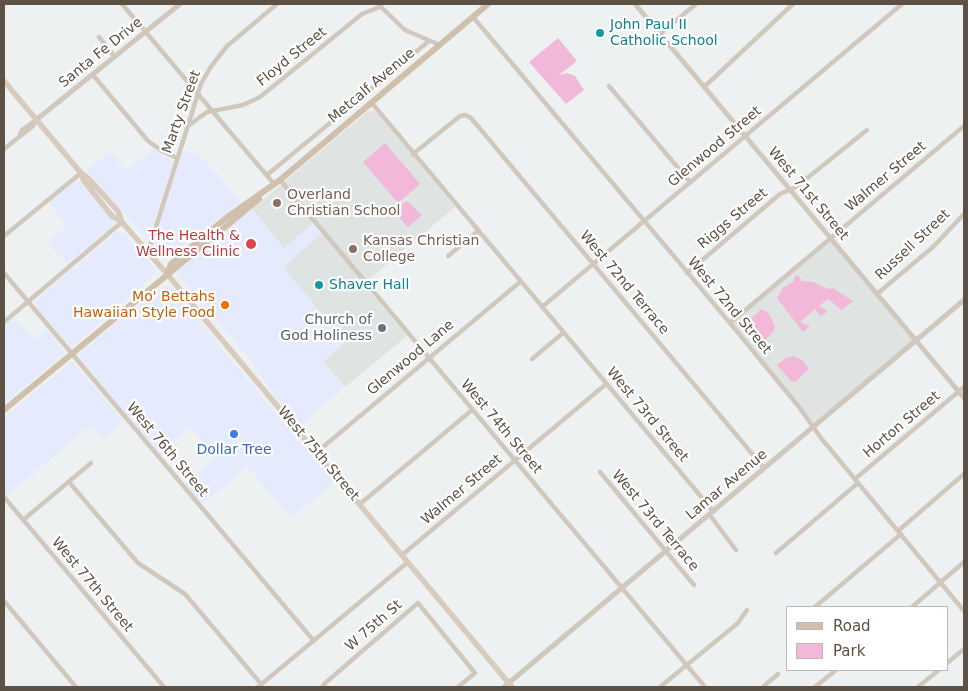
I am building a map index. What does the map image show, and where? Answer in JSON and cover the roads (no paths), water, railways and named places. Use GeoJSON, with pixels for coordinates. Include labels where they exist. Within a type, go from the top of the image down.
{"type":"FeatureCollection","features":[{"type":"Feature","properties":{"kind":"main road","name":"Metcalf Avenue"},"geometry":{"type":"LineString","coordinates":[[4,410],[167,274],[217,235],[487,4]]}},
{"type":"Feature","properties":{"kind":"main road","name":"West 75th Street"},"geometry":{"type":"LineString","coordinates":[[4,81],[81,173],[84,181],[112,216],[122,222],[317,452],[508,686]]}},
{"type":"Feature","properties":{"kind":"street","name":"West 74th Street"},"geometry":{"type":"LineString","coordinates":[[122,4],[267,175],[277,182],[429,358],[705,687]]}},
{"type":"Feature","properties":{"kind":"street","name":"Santa Fe Drive"},"geometry":{"type":"LineString","coordinates":[[4,149],[20,135],[22,130],[180,4]]}},
{"type":"Feature","properties":{"kind":"street","name":"Marty Street"},"geometry":{"type":"LineString","coordinates":[[148,252],[198,93],[217,57],[277,4]]}},
{"type":"Feature","properties":{"kind":"street","name":"West 71st Street"},"geometry":{"type":"LineString","coordinates":[[635,4],[964,398]]}},
{"type":"Feature","properties":{"kind":"street"},"geometry":{"type":"LineString","coordinates":[[660,34],[696,4]]}},
{"type":"Feature","properties":{"kind":"street"},"geometry":{"type":"LineString","coordinates":[[704,87],[793,4]]}},
{"type":"Feature","properties":{"kind":"street","name":"Glenwood Street"},"geometry":{"type":"LineString","coordinates":[[542,307],[902,4]]}},
{"type":"Feature","properties":{"kind":"street"},"geometry":{"type":"LineString","coordinates":[[379,5],[405,30],[440,45]]}},
{"type":"Feature","properties":{"kind":"street","name":"Floyd Street"},"geometry":{"type":"LineString","coordinates":[[187,127],[200,115],[260,98],[362,14],[379,5]]}},
{"type":"Feature","properties":{"kind":"street","name":"West 72nd Street"},"geometry":{"type":"LineString","coordinates":[[473,17],[730,323],[799,407],[813,428],[856,481],[964,611]]}},
{"type":"Feature","properties":{"kind":"street"},"geometry":{"type":"LineString","coordinates":[[99,36],[115,57]]}},
{"type":"Feature","properties":{"kind":"street"},"geometry":{"type":"LineString","coordinates":[[267,175],[429,41]]}},
{"type":"Feature","properties":{"kind":"street"},"geometry":{"type":"LineString","coordinates":[[93,75],[148,141],[162,151],[177,158]]}},
{"type":"Feature","properties":{"kind":"street"},"geometry":{"type":"LineString","coordinates":[[609,86],[690,182]]}},
{"type":"Feature","properties":{"kind":"street","name":"West 73rd Street"},"geometry":{"type":"LineString","coordinates":[[371,102],[606,384],[711,513],[736,550]]}},
{"type":"Feature","properties":{"kind":"street","name":"West 72nd Terrace"},"geometry":{"type":"LineString","coordinates":[[413,154],[457,118],[464,115],[473,120],[764,468]]}},
{"type":"Feature","properties":{"kind":"street","name":"Walmer Street"},"geometry":{"type":"LineString","coordinates":[[730,323],[964,126]]}},
{"type":"Feature","properties":{"kind":"street","name":"Riggs Street"},"geometry":{"type":"LineString","coordinates":[[687,273],[780,194],[796,187],[867,130]]}},
{"type":"Feature","properties":{"kind":"street"},"geometry":{"type":"LineString","coordinates":[[4,236],[81,173]]}},
{"type":"Feature","properties":{"kind":"street","name":"Russell Street"},"geometry":{"type":"LineString","coordinates":[[877,294],[934,246],[964,214]]}},
{"type":"Feature","properties":{"kind":"street"},"geometry":{"type":"LineString","coordinates":[[4,322],[122,222]]}},
{"type":"Feature","properties":{"kind":"street"},"geometry":{"type":"LineString","coordinates":[[448,256],[478,231]]}},
{"type":"Feature","properties":{"kind":"street","name":"West 76th Street"},"geometry":{"type":"LineString","coordinates":[[4,273],[314,641]]}},
{"type":"Feature","properties":{"kind":"street","name":"Glenwood Lane"},"geometry":{"type":"LineString","coordinates":[[317,452],[520,282]]}},
{"type":"Feature","properties":{"kind":"street","name":"Lamar Avenue"},"geometry":{"type":"LineString","coordinates":[[508,686],[964,300]]}},
{"type":"Feature","properties":{"kind":"street"},"geometry":{"type":"LineString","coordinates":[[532,359],[563,333]]}},
{"type":"Feature","properties":{"kind":"street","name":"Walmer Street"},"geometry":{"type":"LineString","coordinates":[[402,555],[606,384]]}},
{"type":"Feature","properties":{"kind":"street","name":"Horton Street"},"geometry":{"type":"LineString","coordinates":[[776,553],[964,387]]}},
{"type":"Feature","properties":{"kind":"street"},"geometry":{"type":"LineString","coordinates":[[360,504],[472,410]]}},
{"type":"Feature","properties":{"kind":"street"},"geometry":{"type":"LineString","coordinates":[[23,520],[91,463]]}},
{"type":"Feature","properties":{"kind":"street","name":"West 73rd Terrace"},"geometry":{"type":"LineString","coordinates":[[600,472],[694,584]]}},
{"type":"Feature","properties":{"kind":"street"},"geometry":{"type":"LineString","coordinates":[[816,606],[964,474]]}},
{"type":"Feature","properties":{"kind":"street"},"geometry":{"type":"LineString","coordinates":[[69,482],[138,563],[185,594],[259,686],[408,562]]}},
{"type":"Feature","properties":{"kind":"street","name":"West 77th Street"},"geometry":{"type":"LineString","coordinates":[[4,497],[164,687]]}},
{"type":"Feature","properties":{"kind":"street"},"geometry":{"type":"LineString","coordinates":[[913,606],[964,562]]}},
{"type":"Feature","properties":{"kind":"street"},"geometry":{"type":"LineString","coordinates":[[4,601],[76,687]]}},
{"type":"Feature","properties":{"kind":"street","name":"W 75th St"},"geometry":{"type":"LineString","coordinates":[[324,686],[418,603],[475,673],[458,687]]}},
{"type":"Feature","properties":{"kind":"street"},"geometry":{"type":"LineString","coordinates":[[660,687],[738,623],[747,610]]}},
{"type":"Feature","properties":{"kind":"street"},"geometry":{"type":"LineString","coordinates":[[948,662],[964,649]]}},
{"type":"Feature","properties":{"kind":"street"},"geometry":{"type":"LineString","coordinates":[[815,687],[835,671]]}},
{"type":"Feature","properties":{"kind":"street"},"geometry":{"type":"LineString","coordinates":[[918,687],[938,671]]}},
{"type":"Feature","properties":{"kind":"street"},"geometry":{"type":"LineString","coordinates":[[763,687],[778,674]]}},
{"type":"Feature","properties":{"kind":"place","name":"John Paul II Catholic School"},"geometry":{"type":"Point","coordinates":[600,33]}},
{"type":"Feature","properties":{"kind":"place","name":"Overland Christian School"},"geometry":{"type":"Point","coordinates":[277,203]}},
{"type":"Feature","properties":{"kind":"place","name":"The Health & Wellness Clinic"},"geometry":{"type":"Point","coordinates":[251,244]}},
{"type":"Feature","properties":{"kind":"place","name":"Kansas Christian College"},"geometry":{"type":"Point","coordinates":[353,249]}},
{"type":"Feature","properties":{"kind":"place","name":"Shaver Hall"},"geometry":{"type":"Point","coordinates":[319,285]}},
{"type":"Feature","properties":{"kind":"place","name":"Mo' Bettahs Hawaiian Style Food"},"geometry":{"type":"Point","coordinates":[225,305]}},
{"type":"Feature","properties":{"kind":"place","name":"Church of God Holiness"},"geometry":{"type":"Point","coordinates":[382,328]}},
{"type":"Feature","properties":{"kind":"place","name":"Dollar Tree"},"geometry":{"type":"Point","coordinates":[234,434]}}]}
